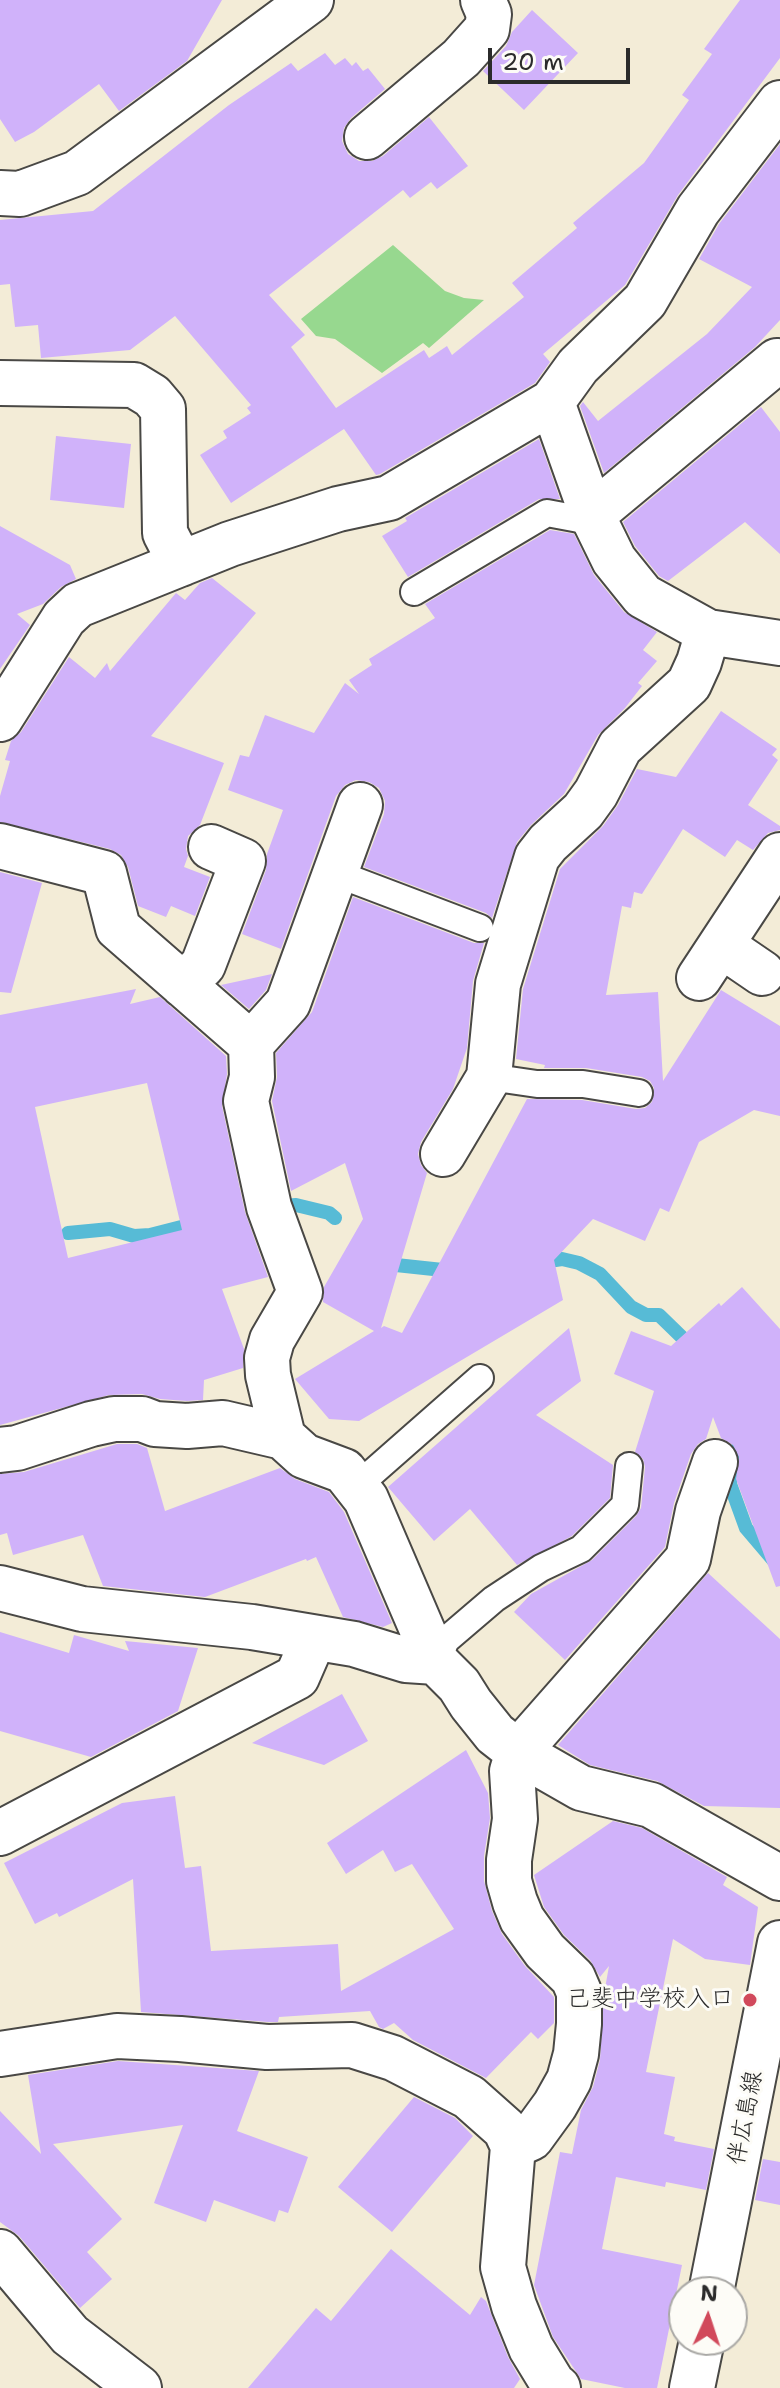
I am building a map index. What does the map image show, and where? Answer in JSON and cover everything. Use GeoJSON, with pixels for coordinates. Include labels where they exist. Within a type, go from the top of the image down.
{"type":"FeatureCollection","features":[{"type":"Feature","properties":{"kind":"street"},"geometry":{"type":"LineString","coordinates":[[0,193],[20,194],[77,173],[283,24],[311,0]]}},
{"type":"Feature","properties":{"kind":"street"},"geometry":{"type":"LineString","coordinates":[[367,137],[461,58],[487,29],[489,14],[483,0]]}},
{"type":"Feature","properties":{"kind":"street"},"geometry":{"type":"LineString","coordinates":[[0,719],[64,618],[78,605],[230,544],[325,513],[389,498],[552,402],[578,366],[645,301],[698,210],[780,103]]}},
{"type":"Feature","properties":{"kind":"street"},"geometry":{"type":"LineString","coordinates":[[592,515],[777,361]]}},
{"type":"Feature","properties":{"kind":"street"},"geometry":{"type":"LineString","coordinates":[[0,383],[134,385],[152,396],[163,409],[165,533],[181,564]]}},
{"type":"Feature","properties":{"kind":"street"},"geometry":{"type":"LineString","coordinates":[[552,402],[592,515],[614,560],[643,596],[708,632],[780,643]]}},
{"type":"Feature","properties":{"kind":"street"},"geometry":{"type":"LineString","coordinates":[[443,1154],[489,1077],[498,984],[537,857],[583,811],[620,747],[689,684],[708,632]]}},
{"type":"Feature","properties":{"kind":"street"},"geometry":{"type":"LineString","coordinates":[[283,1437],[267,1358],[272,1340],[300,1292],[269,1207],[246,1101],[252,1077],[251,1044],[288,1003],[360,805]]}},
{"type":"Feature","properties":{"kind":"street"},"geometry":{"type":"LineString","coordinates":[[0,846],[104,873],[118,928],[251,1044]]}},
{"type":"Feature","properties":{"kind":"street"},"geometry":{"type":"LineString","coordinates":[[183,985],[203,965],[243,861],[211,847]]}},
{"type":"Feature","properties":{"kind":"street"},"geometry":{"type":"LineString","coordinates":[[762,973],[710,961],[780,855]]}},
{"type":"Feature","properties":{"kind":"street"},"geometry":{"type":"LineString","coordinates":[[0,1450],[17,1448],[114,1419],[142,1419],[155,1424],[187,1426],[223,1423],[283,1437],[304,1456],[344,1471],[366,1499],[436,1662],[459,1685],[495,1734],[518,1752],[581,1788],[651,1805],[780,1878]]}},
{"type":"Feature","properties":{"kind":"street"},"geometry":{"type":"LineString","coordinates":[[513,2146],[531,2138],[569,2080],[576,2054],[579,1992],[573,1978],[545,1951],[522,1919],[509,1881],[515,1819],[512,1771],[518,1752],[688,1559],[698,1511],[715,1462]]}},
{"type":"Feature","properties":{"kind":"street"},"geometry":{"type":"LineString","coordinates":[[0,1588],[82,1609],[252,1627],[354,1644],[406,1660],[436,1662]]}},
{"type":"Feature","properties":{"kind":"street"},"geometry":{"type":"LineString","coordinates":[[0,1833],[297,1677],[314,1638]]}},
{"type":"Feature","properties":{"kind":"street","name":"伴広島線"},"geometry":{"type":"LineString","coordinates":[[714,2276],[780,1943]]}},
{"type":"Feature","properties":{"kind":"street"},"geometry":{"type":"LineString","coordinates":[[0,2054],[117,2036],[267,2047],[352,2045],[393,2058],[469,2097],[505,2129],[513,2146],[503,2267],[531,2348],[558,2388]]}},
{"type":"Feature","properties":{"kind":"street"},"geometry":{"type":"LineString","coordinates":[[0,2252],[70,2335],[139,2388]]}},
{"type":"Feature","properties":{"kind":"street"},"geometry":{"type":"LineString","coordinates":[[692,2388],[699,2356]]}},
{"type":"Feature","properties":{"kind":"lane"},"geometry":{"type":"LineString","coordinates":[[414,592],[547,513],[579,519],[592,515]]}},
{"type":"Feature","properties":{"kind":"lane"},"geometry":{"type":"LineString","coordinates":[[335,873],[480,928]]}},
{"type":"Feature","properties":{"kind":"lane"},"geometry":{"type":"LineString","coordinates":[[489,1077],[537,1084],[583,1084],[639,1093]]}},
{"type":"Feature","properties":{"kind":"lane"},"geometry":{"type":"LineString","coordinates":[[356,1487],[480,1378]]}},
{"type":"Feature","properties":{"kind":"lane"},"geometry":{"type":"LineString","coordinates":[[436,1662],[446,1640],[517,1584],[541,1568],[581,1549],[625,1505],[629,1466]]}},
{"type":"Feature","properties":{"kind":"green space"},"geometry":{"type":"Polygon","coordinates":[[[393,245],[445,291],[464,298],[484,300],[429,348],[423,343],[382,373],[335,339],[316,336],[301,319],[393,245]]]}},
{"type":"Feature","properties":{"kind":"building"},"geometry":{"type":"Polygon","coordinates":[[[0,0],[222,0],[187,61],[119,111],[99,84],[34,132],[15,142],[0,119],[0,0]]]}},
{"type":"Feature","properties":{"kind":"building"},"geometry":{"type":"Polygon","coordinates":[[[740,0],[780,0],[780,58],[678,195],[625,285],[543,354],[550,362],[535,383],[380,474],[376,475],[344,429],[231,503],[200,455],[227,438],[223,431],[251,413],[247,408],[251,405],[175,316],[130,350],[41,358],[38,325],[15,327],[10,284],[0,285],[0,220],[93,211],[229,105],[291,63],[298,71],[325,53],[335,65],[345,58],[352,66],[356,62],[363,71],[368,68],[385,89],[351,118],[344,128],[342,141],[348,154],[359,161],[372,161],[383,156],[429,117],[468,166],[437,189],[431,182],[410,198],[403,190],[269,295],[305,335],[291,347],[336,408],[424,350],[429,358],[447,346],[452,355],[524,297],[512,283],[577,228],[573,223],[644,163],[689,100],[682,95],[712,54],[704,49],[740,0]]]}},
{"type":"Feature","properties":{"kind":"building"},"geometry":{"type":"Polygon","coordinates":[[[532,10],[578,53],[524,110],[483,71],[532,10]]]}},
{"type":"Feature","properties":{"kind":"building"},"geometry":{"type":"Polygon","coordinates":[[[780,144],[780,320],[755,347],[604,473],[580,406],[583,402],[598,421],[707,334],[752,287],[699,259],[719,224],[780,144]]]}},
{"type":"Feature","properties":{"kind":"building"},"geometry":{"type":"Polygon","coordinates":[[[761,407],[780,432],[780,554],[745,522],[668,581],[659,576],[635,546],[623,522],[761,407]]]}},
{"type":"Feature","properties":{"kind":"building"},"geometry":{"type":"Polygon","coordinates":[[[56,436],[131,444],[124,508],[50,500],[56,436]]]}},
{"type":"Feature","properties":{"kind":"building"},"geometry":{"type":"Polygon","coordinates":[[[539,439],[560,499],[539,499],[408,577],[382,536],[407,521],[405,518],[539,439]]]}},
{"type":"Feature","properties":{"kind":"building"},"geometry":{"type":"Polygon","coordinates":[[[0,526],[70,565],[76,579],[61,587],[43,604],[17,614],[30,625],[0,669],[0,526]]]}},
{"type":"Feature","properties":{"kind":"building"},"geometry":{"type":"Polygon","coordinates":[[[550,530],[574,534],[594,575],[624,612],[657,632],[643,650],[657,661],[638,683],[642,686],[625,708],[598,735],[564,794],[517,842],[492,918],[486,913],[364,867],[384,814],[385,801],[379,788],[356,780],[345,785],[336,796],[281,949],[242,934],[266,870],[267,854],[283,810],[228,790],[240,755],[249,757],[265,715],[314,733],[345,683],[359,694],[349,680],[372,665],[369,659],[435,618],[425,604],[550,530]]]}},
{"type":"Feature","properties":{"kind":"building"},"geometry":{"type":"Polygon","coordinates":[[[212,578],[256,613],[151,736],[224,763],[200,825],[188,836],[186,849],[188,856],[184,867],[210,877],[195,916],[171,906],[166,917],[138,906],[128,867],[121,855],[110,849],[0,822],[0,796],[10,761],[5,760],[11,741],[21,732],[69,657],[95,678],[107,663],[110,671],[176,593],[185,600],[200,583],[212,578]]]}},
{"type":"Feature","properties":{"kind":"building"},"geometry":{"type":"Polygon","coordinates":[[[721,711],[777,749],[772,755],[778,760],[748,805],[780,826],[780,830],[768,833],[753,850],[737,840],[725,857],[683,829],[642,894],[634,892],[631,908],[622,906],[606,995],[658,992],[663,1081],[721,990],[780,1026],[780,1116],[754,1110],[699,1142],[669,1212],[660,1208],[645,1241],[593,1219],[554,1260],[563,1300],[359,1421],[329,1419],[295,1379],[374,1331],[323,1302],[324,1287],[363,1219],[345,1163],[291,1191],[272,1101],[277,1077],[276,1053],[312,1012],[353,897],[474,943],[484,943],[473,981],[467,1048],[453,1089],[421,1142],[418,1154],[427,1173],[381,1328],[384,1326],[402,1333],[527,1099],[582,1100],[636,1109],[645,1108],[652,1102],[654,1088],[650,1081],[642,1077],[586,1068],[544,1068],[545,1065],[516,1059],[523,989],[560,869],[603,826],[637,769],[676,777],[721,711]]]}},
{"type":"Feature","properties":{"kind":"building"},"geometry":{"type":"Polygon","coordinates":[[[0,872],[42,883],[11,993],[0,992],[0,872]]]}},
{"type":"Feature","properties":{"kind":"building"},"geometry":{"type":"Polygon","coordinates":[[[272,974],[266,990],[249,1009],[221,985],[272,974]]]}},
{"type":"Feature","properties":{"kind":"building"},"geometry":{"type":"Polygon","coordinates":[[[136,989],[130,1004],[160,997],[226,1056],[227,1074],[222,1106],[245,1212],[268,1277],[222,1289],[244,1349],[243,1368],[204,1380],[203,1400],[160,1399],[142,1394],[109,1395],[0,1425],[0,1015],[136,989]],[[147,1083],[35,1107],[68,1258],[182,1230],[147,1083]]]}},
{"type":"Feature","properties":{"kind":"building"},"geometry":{"type":"Polygon","coordinates":[[[742,1287],[780,1329],[780,1586],[776,1587],[736,1479],[739,1457],[733,1445],[721,1438],[713,1417],[706,1439],[691,1454],[674,1503],[665,1547],[565,1660],[514,1612],[531,1594],[592,1560],[641,1508],[645,1467],[643,1459],[635,1452],[654,1391],[614,1374],[631,1331],[671,1346],[742,1287]]]}},
{"type":"Feature","properties":{"kind":"building"},"geometry":{"type":"Polygon","coordinates":[[[569,1328],[581,1381],[536,1415],[613,1465],[610,1498],[572,1536],[517,1565],[470,1509],[434,1541],[388,1487],[569,1328]]]}},
{"type":"Feature","properties":{"kind":"building"},"geometry":{"type":"Polygon","coordinates":[[[117,1444],[137,1444],[147,1448],[165,1511],[280,1468],[295,1479],[329,1492],[344,1512],[392,1623],[383,1627],[343,1617],[316,1557],[205,1597],[103,1586],[83,1535],[13,1555],[7,1533],[0,1535],[0,1474],[24,1472],[117,1444]]]}},
{"type":"Feature","properties":{"kind":"building"},"geometry":{"type":"Polygon","coordinates":[[[708,1573],[780,1639],[780,1808],[704,1806],[657,1781],[590,1765],[558,1745],[708,1573]]]}},
{"type":"Feature","properties":{"kind":"building"},"geometry":{"type":"Polygon","coordinates":[[[0,1632],[69,1653],[74,1635],[129,1651],[125,1641],[198,1648],[178,1711],[91,1757],[0,1731],[0,1632]]]}},
{"type":"Feature","properties":{"kind":"building"},"geometry":{"type":"Polygon","coordinates":[[[342,1694],[368,1741],[324,1765],[252,1743],[342,1694]]]}},
{"type":"Feature","properties":{"kind":"building"},"geometry":{"type":"Polygon","coordinates":[[[466,1750],[488,1793],[490,1818],[484,1881],[492,1911],[502,1934],[525,1966],[554,1997],[554,2023],[538,2039],[531,2032],[486,2078],[413,2040],[394,2023],[383,2029],[379,2027],[370,2011],[279,2017],[278,2022],[141,2012],[133,1879],[59,1917],[57,1913],[35,1924],[4,1863],[122,1803],[175,1796],[185,1868],[201,1866],[211,1951],[338,1944],[341,1991],[454,1929],[412,1864],[395,1872],[383,1850],[346,1874],[327,1843],[466,1750]]]}},
{"type":"Feature","properties":{"kind":"building"},"geometry":{"type":"Polygon","coordinates":[[[613,1821],[642,1828],[727,1877],[723,1885],[758,1907],[750,1965],[705,1959],[673,1939],[646,2072],[675,2077],[664,2134],[675,2137],[674,2141],[714,2149],[706,2190],[666,2182],[665,2187],[616,2177],[602,2249],[682,2265],[680,2276],[668,2276],[668,2334],[657,2388],[625,2388],[581,2379],[553,2337],[534,2285],[560,2152],[572,2154],[581,2110],[593,2087],[600,2060],[609,1966],[600,1977],[590,1960],[564,1935],[544,1907],[534,1875],[613,1821]]]}},
{"type":"Feature","properties":{"kind":"building"},"geometry":{"type":"Polygon","coordinates":[[[118,2061],[259,2071],[237,2131],[308,2157],[288,2213],[279,2210],[275,2222],[214,2200],[206,2222],[154,2203],[183,2125],[53,2144],[122,2219],[87,2252],[112,2279],[80,2308],[19,2236],[0,2222],[0,2111],[41,2154],[28,2075],[118,2061]]]}},
{"type":"Feature","properties":{"kind":"building"},"geometry":{"type":"Polygon","coordinates":[[[414,2097],[455,2118],[473,2136],[392,2232],[338,2187],[414,2097]]]}},
{"type":"Feature","properties":{"kind":"building"},"geometry":{"type":"Polygon","coordinates":[[[763,2159],[780,2162],[780,2205],[755,2200],[763,2159]]]}},
{"type":"Feature","properties":{"kind":"building"},"geometry":{"type":"Polygon","coordinates":[[[391,2249],[470,2315],[481,2297],[486,2301],[520,2379],[514,2388],[248,2388],[316,2308],[331,2321],[391,2249]]]}},
{"type":"Feature","properties":{"kind":"waterway"},"geometry":{"type":"LineString","coordinates":[[283,1206],[296,1205],[329,1213],[335,1218]]}},
{"type":"Feature","properties":{"kind":"waterway"},"geometry":{"type":"LineString","coordinates":[[68,1233],[110,1229],[134,1236],[150,1235],[197,1223]]}},
{"type":"Feature","properties":{"kind":"waterway"},"geometry":{"type":"LineString","coordinates":[[536,1263],[562,1259],[579,1263],[600,1274],[631,1307],[646,1315],[659,1315],[694,1349]]}},
{"type":"Feature","properties":{"kind":"waterway"},"geometry":{"type":"LineString","coordinates":[[382,1260],[396,1265],[452,1271]]}},
{"type":"Feature","properties":{"kind":"waterway"},"geometry":{"type":"LineString","coordinates":[[743,1434],[732,1464],[730,1484],[746,1528],[780,1568]]}},
{"type":"Feature","properties":{"kind":"place","name":"己斐中学校入口"},"geometry":{"type":"Point","coordinates":[750,2000]}}]}
